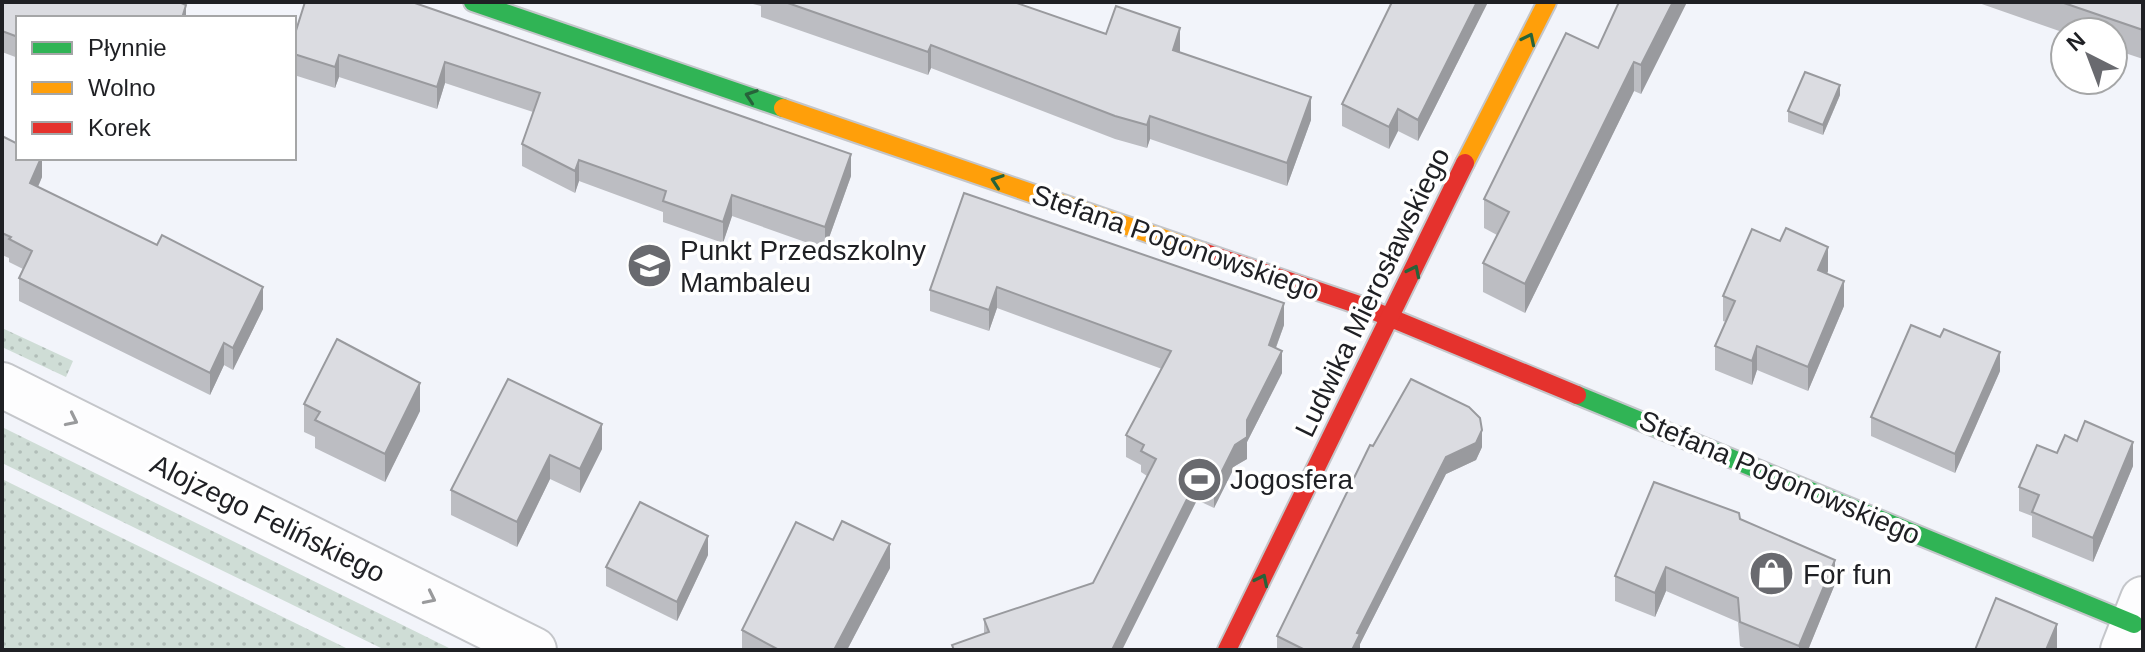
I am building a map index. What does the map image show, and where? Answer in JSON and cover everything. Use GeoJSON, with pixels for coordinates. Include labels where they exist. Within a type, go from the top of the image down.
{"type":"FeatureCollection","features":[{"type":"Feature","properties":{"kind":"street","name":"Stefana Pogonowskiego"},"geometry":{"type":"LineString","coordinates":[[473,2],[1388,316],[2133,624]]}},
{"type":"Feature","properties":{"kind":"street","name":"Ludwika Mierosławskiego"},"geometry":{"type":"LineString","coordinates":[[1227,650],[1388,316],[1547,2]]}},
{"type":"Feature","properties":{"kind":"street","name":"Alojzego Felińskiego"},"geometry":{"type":"LineString","coordinates":[[2,385],[534,650]]}},
{"type":"Feature","properties":{"kind":"shaded area"},"geometry":{"type":"Polygon","coordinates":[[[2,328],[73,361],[66,377],[2,347],[2,328]]]}},
{"type":"Feature","properties":{"kind":"shaded area"},"geometry":{"type":"Polygon","coordinates":[[[2,427],[453,650],[385,650],[2,463],[2,427]]]}},
{"type":"Feature","properties":{"kind":"shaded area"},"geometry":{"type":"Polygon","coordinates":[[[2,479],[350,650],[2,650],[2,479]]]}},
{"type":"Feature","properties":{"kind":"building"},"geometry":{"type":"Polygon","coordinates":[[[2,2],[179,2],[186,5],[183,16],[16,16],[16,36],[2,31],[2,2]]]}},
{"type":"Feature","properties":{"kind":"building"},"geometry":{"type":"Polygon","coordinates":[[[305,2],[412,2],[851,154],[825,227],[732,195],[723,222],[663,201],[666,191],[579,160],[575,171],[522,144],[540,93],[445,62],[437,87],[339,55],[335,67],[296,55],[296,31],[305,2]]]}},
{"type":"Feature","properties":{"kind":"building"},"geometry":{"type":"Polygon","coordinates":[[[785,2],[1014,2],[1106,34],[1116,6],[1180,28],[1173,50],[1311,97],[1287,163],[1150,116],[1147,125],[1115,116],[931,45],[928,52],[785,2]]]}},
{"type":"Feature","properties":{"kind":"building"},"geometry":{"type":"Polygon","coordinates":[[[1392,2],[1477,2],[1418,120],[1398,109],[1389,127],[1342,104],[1392,2]]]}},
{"type":"Feature","properties":{"kind":"building"},"geometry":{"type":"Polygon","coordinates":[[[1619,2],[1673,2],[1641,65],[1634,62],[1525,284],[1483,263],[1509,212],[1484,199],[1566,33],[1598,48],[1619,2]]]}},
{"type":"Feature","properties":{"kind":"building"},"geometry":{"type":"Polygon","coordinates":[[[2061,2],[2143,2],[2143,30],[2129,25],[2129,16],[2102,16],[2061,2]]]}},
{"type":"Feature","properties":{"kind":"building"},"geometry":{"type":"Polygon","coordinates":[[[1805,72],[1840,85],[1823,125],[1788,111],[1805,72]]]}},
{"type":"Feature","properties":{"kind":"building"},"geometry":{"type":"Polygon","coordinates":[[[2,136],[16,143],[16,160],[40,160],[30,183],[157,245],[162,235],[263,287],[233,348],[224,343],[210,373],[19,278],[32,251],[2,233],[2,136]]]}},
{"type":"Feature","properties":{"kind":"building"},"geometry":{"type":"Polygon","coordinates":[[[964,193],[1284,303],[1269,345],[1282,351],[1247,420],[1247,437],[1235,445],[1214,487],[1197,479],[1112,650],[954,650],[952,645],[989,632],[984,619],[1093,583],[1156,459],[1141,451],[1144,445],[1126,435],[1171,351],[997,287],[989,310],[930,290],[964,193]]]}},
{"type":"Feature","properties":{"kind":"building"},"geometry":{"type":"Polygon","coordinates":[[[1786,228],[1828,247],[1818,270],[1844,281],[1808,367],[1757,346],[1752,361],[1715,346],[1735,301],[1723,296],[1752,229],[1780,241],[1786,228]]]}},
{"type":"Feature","properties":{"kind":"building"},"geometry":{"type":"Polygon","coordinates":[[[1911,325],[1940,337],[1944,329],[2000,352],[1955,454],[1871,417],[1911,325]]]}},
{"type":"Feature","properties":{"kind":"building"},"geometry":{"type":"Polygon","coordinates":[[[337,339],[420,383],[385,454],[315,420],[320,412],[304,404],[337,339]]]}},
{"type":"Feature","properties":{"kind":"building"},"geometry":{"type":"Polygon","coordinates":[[[508,379],[602,424],[580,469],[550,455],[517,522],[451,490],[508,379]]]}},
{"type":"Feature","properties":{"kind":"building"},"geometry":{"type":"Polygon","coordinates":[[[1411,379],[1469,407],[1480,418],[1482,430],[1476,443],[1446,457],[1357,633],[1360,634],[1352,650],[1305,650],[1277,636],[1370,445],[1373,446],[1411,379]]]}},
{"type":"Feature","properties":{"kind":"building"},"geometry":{"type":"Polygon","coordinates":[[[2085,421],[2133,442],[2093,538],[2032,512],[2039,495],[2019,487],[2037,445],[2057,453],[2065,435],[2077,441],[2085,421]]]}},
{"type":"Feature","properties":{"kind":"building"},"geometry":{"type":"Polygon","coordinates":[[[1654,482],[1739,513],[1740,519],[1835,560],[1799,646],[1740,622],[1738,598],[1666,567],[1655,593],[1615,576],[1654,482]]]}},
{"type":"Feature","properties":{"kind":"building"},"geometry":{"type":"Polygon","coordinates":[[[640,502],[708,536],[677,602],[606,567],[640,502]]]}},
{"type":"Feature","properties":{"kind":"building"},"geometry":{"type":"Polygon","coordinates":[[[842,521],[890,544],[834,650],[779,650],[742,630],[796,522],[833,540],[842,521]]]}},
{"type":"Feature","properties":{"kind":"building"},"geometry":{"type":"Polygon","coordinates":[[[1996,598],[2057,624],[2046,650],[1975,650],[1996,598]]]}},
{"type":"Feature","properties":{"kind":"traffic: fast"},"geometry":{"type":"LineString","coordinates":[[473,2],[783,108]]}},
{"type":"Feature","properties":{"kind":"traffic: fast"},"geometry":{"type":"LineString","coordinates":[[1577,395],[2134,624]]}},
{"type":"Feature","properties":{"kind":"traffic: slow"},"geometry":{"type":"LineString","coordinates":[[1465,163],[1547,2]]}},
{"type":"Feature","properties":{"kind":"traffic: slow"},"geometry":{"type":"LineString","coordinates":[[783,108],[1203,252]]}},
{"type":"Feature","properties":{"kind":"traffic: jam"},"geometry":{"type":"LineString","coordinates":[[1227,650],[1465,163]]}},
{"type":"Feature","properties":{"kind":"traffic: jam"},"geometry":{"type":"LineString","coordinates":[[1203,252],[1362,306],[1577,395]]}},
{"type":"Feature","properties":{"kind":"place","name":"Punkt Przedszkolny Mambaleu"},"geometry":{"type":"Point","coordinates":[649,266]}},
{"type":"Feature","properties":{"kind":"place","name":"Jogosfera"},"geometry":{"type":"Point","coordinates":[1199,479]}},
{"type":"Feature","properties":{"kind":"place","name":"For fun"},"geometry":{"type":"Point","coordinates":[1772,574]}}]}
